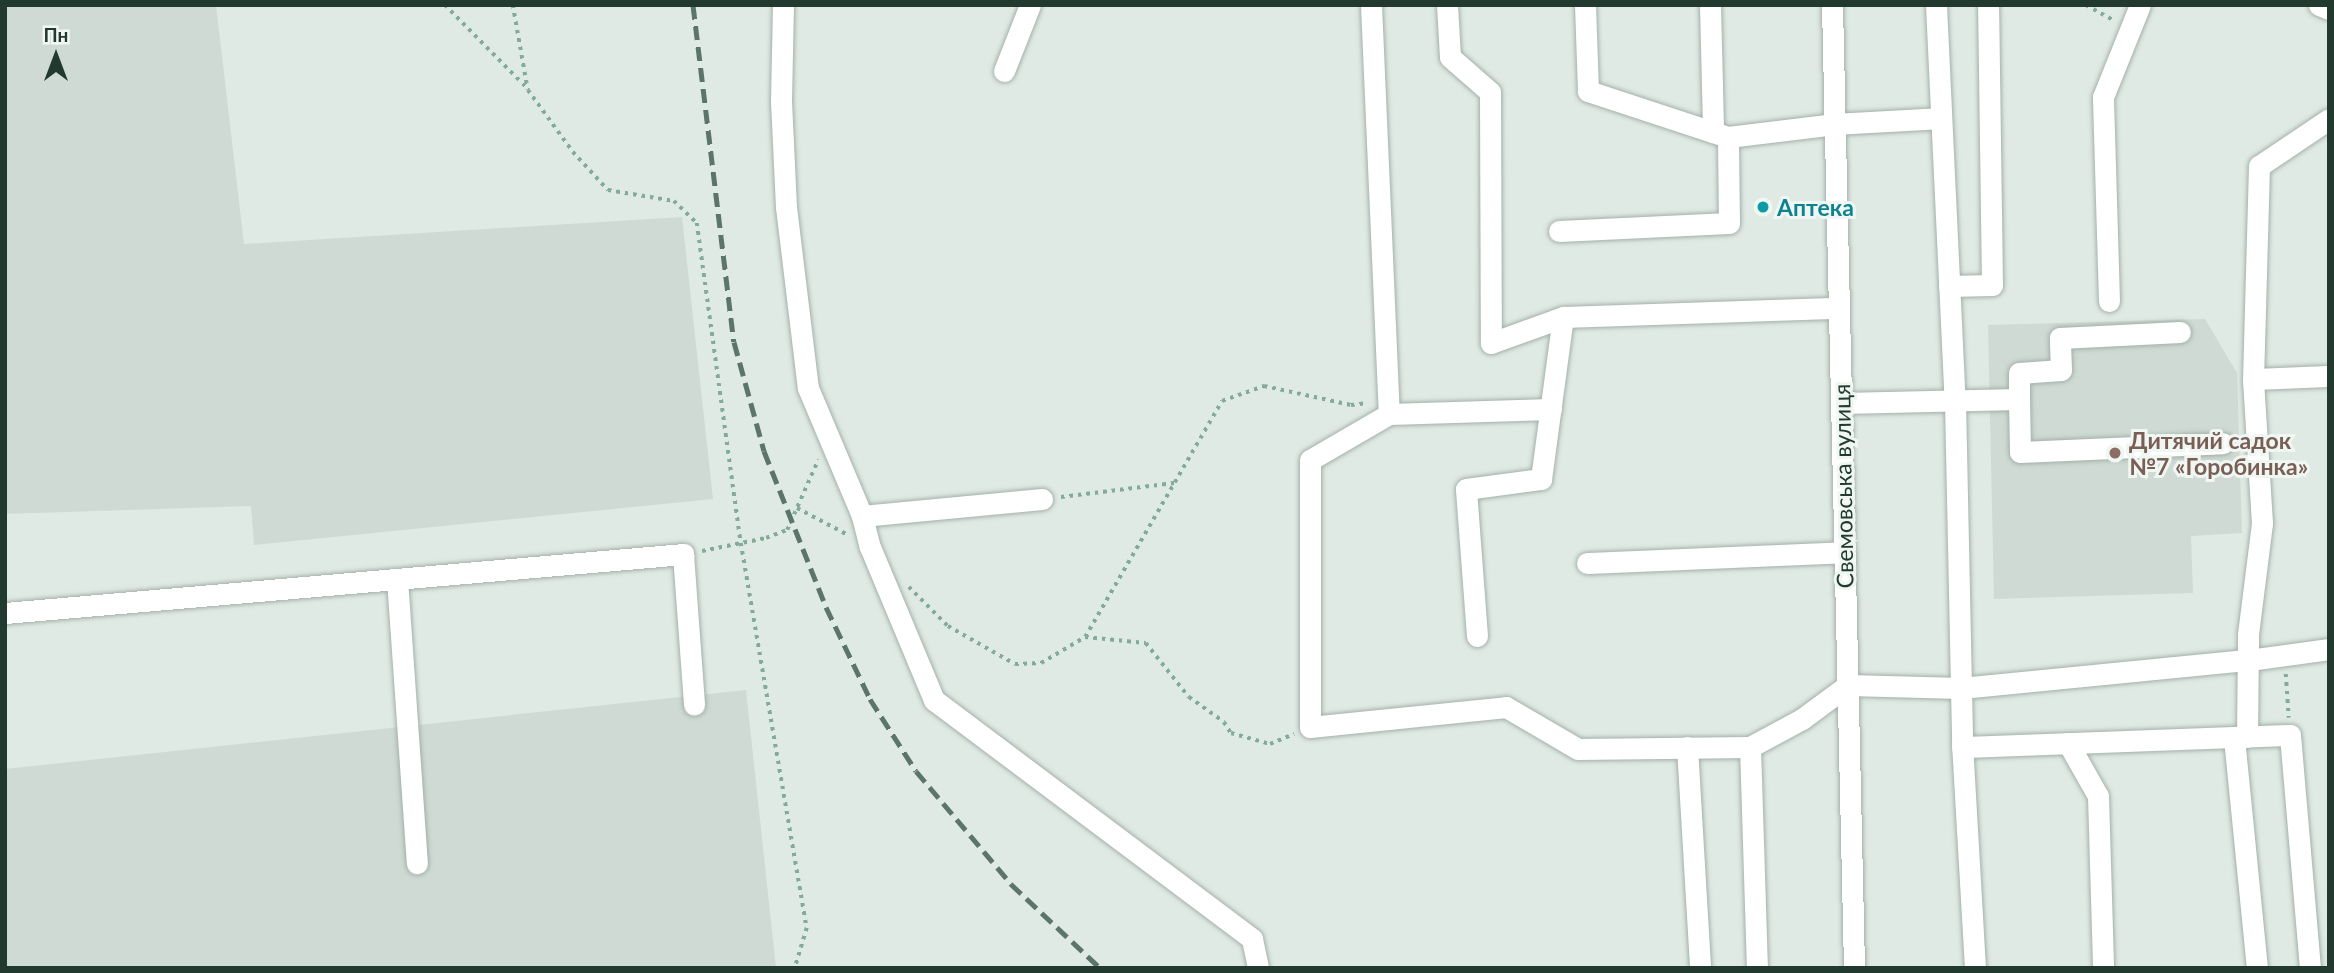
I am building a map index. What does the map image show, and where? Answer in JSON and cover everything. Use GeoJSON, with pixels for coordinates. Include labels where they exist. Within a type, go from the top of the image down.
{"type":"FeatureCollection","features":[{"type":"Feature","properties":{"kind":"street"},"geometry":{"type":"LineString","coordinates":[[783,5],[781,101],[786,207],[808,388],[862,516],[870,547],[934,700],[1252,939],[1258,968]]}},
{"type":"Feature","properties":{"kind":"street"},"geometry":{"type":"LineString","coordinates":[[1004,71],[1030,5]]}},
{"type":"Feature","properties":{"kind":"street"},"geometry":{"type":"LineString","coordinates":[[1371,5],[1389,407]]}},
{"type":"Feature","properties":{"kind":"street"},"geometry":{"type":"LineString","coordinates":[[1447,5],[1450,57],[1490,92],[1491,343],[1563,317],[1839,308]]}},
{"type":"Feature","properties":{"kind":"street"},"geometry":{"type":"LineString","coordinates":[[1585,5],[1588,91],[1721,134],[1941,118]]}},
{"type":"Feature","properties":{"kind":"street"},"geometry":{"type":"LineString","coordinates":[[1559,231],[1729,223],[1710,5]]}},
{"type":"Feature","properties":{"kind":"street","name":"Свемовська вулиця"},"geometry":{"type":"LineString","coordinates":[[1832,5],[1854,968]]}},
{"type":"Feature","properties":{"kind":"street"},"geometry":{"type":"LineString","coordinates":[[1936,5],[1955,401],[1962,747],[1975,968]]}},
{"type":"Feature","properties":{"kind":"street"},"geometry":{"type":"LineString","coordinates":[[1950,286],[1992,285],[1988,5]]}},
{"type":"Feature","properties":{"kind":"street"},"geometry":{"type":"LineString","coordinates":[[2109,301],[2103,97],[2132,31],[2140,5]]}},
{"type":"Feature","properties":{"kind":"street"},"geometry":{"type":"LineString","coordinates":[[2319,5],[2329,9]]}},
{"type":"Feature","properties":{"kind":"street"},"geometry":{"type":"LineString","coordinates":[[2257,968],[2240,738],[2249,660],[2248,634],[2262,523],[2253,379],[2259,166],[2329,119]]}},
{"type":"Feature","properties":{"kind":"street"},"geometry":{"type":"LineString","coordinates":[[1477,636],[1466,489],[1541,479],[1563,317]]}},
{"type":"Feature","properties":{"kind":"street"},"geometry":{"type":"LineString","coordinates":[[2179,332],[2060,338],[2061,370],[2019,373],[2020,452],[2223,443]]}},
{"type":"Feature","properties":{"kind":"street"},"geometry":{"type":"LineString","coordinates":[[2253,379],[2329,376]]}},
{"type":"Feature","properties":{"kind":"street"},"geometry":{"type":"LineString","coordinates":[[1842,403],[2019,399]]}},
{"type":"Feature","properties":{"kind":"street"},"geometry":{"type":"LineString","coordinates":[[1551,409],[1389,407],[1310,460],[1310,727],[1506,707],[1578,749],[1750,747],[1802,719],[1848,685],[1961,688],[2249,660],[2329,649]]}},
{"type":"Feature","properties":{"kind":"street"},"geometry":{"type":"LineString","coordinates":[[862,516],[1042,499]]}},
{"type":"Feature","properties":{"kind":"street"},"geometry":{"type":"LineString","coordinates":[[1587,563],[1845,552]]}},
{"type":"Feature","properties":{"kind":"street"},"geometry":{"type":"LineString","coordinates":[[5,613],[683,554],[694,705]]}},
{"type":"Feature","properties":{"kind":"street"},"geometry":{"type":"LineString","coordinates":[[397,579],[416,863]]}},
{"type":"Feature","properties":{"kind":"street"},"geometry":{"type":"LineString","coordinates":[[1962,747],[2290,735],[2310,968]]}},
{"type":"Feature","properties":{"kind":"street"},"geometry":{"type":"LineString","coordinates":[[2068,743],[2098,796],[2103,968]]}},
{"type":"Feature","properties":{"kind":"street"},"geometry":{"type":"LineString","coordinates":[[1688,747],[1700,968]]}},
{"type":"Feature","properties":{"kind":"street"},"geometry":{"type":"LineString","coordinates":[[1750,747],[1756,968]]}},
{"type":"Feature","properties":{"kind":"path"},"geometry":{"type":"LineString","coordinates":[[445,5],[528,90],[573,152],[608,190],[674,201],[696,223],[741,543],[807,928],[795,968]]}},
{"type":"Feature","properties":{"kind":"path"},"geometry":{"type":"LineString","coordinates":[[513,5],[528,90]]}},
{"type":"Feature","properties":{"kind":"path"},"geometry":{"type":"LineString","coordinates":[[2086,5],[2132,31]]}},
{"type":"Feature","properties":{"kind":"path"},"geometry":{"type":"LineString","coordinates":[[909,587],[948,626],[1015,664],[1041,663],[1085,637],[1222,401],[1264,386],[1351,405],[1389,407]]}},
{"type":"Feature","properties":{"kind":"path"},"geometry":{"type":"LineString","coordinates":[[683,554],[741,543],[787,530],[828,434]]}},
{"type":"Feature","properties":{"kind":"path"},"geometry":{"type":"LineString","coordinates":[[1042,499],[1174,483]]}},
{"type":"Feature","properties":{"kind":"path"},"geometry":{"type":"LineString","coordinates":[[797,508],[870,547]]}},
{"type":"Feature","properties":{"kind":"path"},"geometry":{"type":"LineString","coordinates":[[1085,637],[1146,643],[1189,697],[1224,722],[1231,733],[1270,744],[1310,727]]}},
{"type":"Feature","properties":{"kind":"path"},"geometry":{"type":"LineString","coordinates":[[2285,654],[2290,735]]}},
{"type":"Feature","properties":{"kind":"shaded area"},"geometry":{"type":"Polygon","coordinates":[[[5,5],[216,5],[244,244],[682,217],[713,499],[254,545],[251,506],[5,514],[5,5]]]}},
{"type":"Feature","properties":{"kind":"shaded area","name":"Дитячий садок №7 «Горобинка»"},"geometry":{"type":"Polygon","coordinates":[[[2205,319],[2237,373],[2242,533],[2191,536],[2193,593],[1994,599],[1988,325],[2205,319]]]}},
{"type":"Feature","properties":{"kind":"shaded area"},"geometry":{"type":"Polygon","coordinates":[[[746,690],[776,968],[5,968],[5,769],[746,690]]]}},
{"type":"Feature","properties":{"kind":"railway"},"geometry":{"type":"LineString","coordinates":[[693,5],[734,342],[764,451],[826,607],[870,699],[916,771],[1011,884],[1100,968]]}},
{"type":"Feature","properties":{"kind":"place","name":"Аптека"},"geometry":{"type":"Point","coordinates":[1763,207]}},
{"type":"Feature","properties":{"kind":"place","name":"Дитячий садок №7 «Горобинка»"},"geometry":{"type":"Point","coordinates":[2115,453]}}]}
